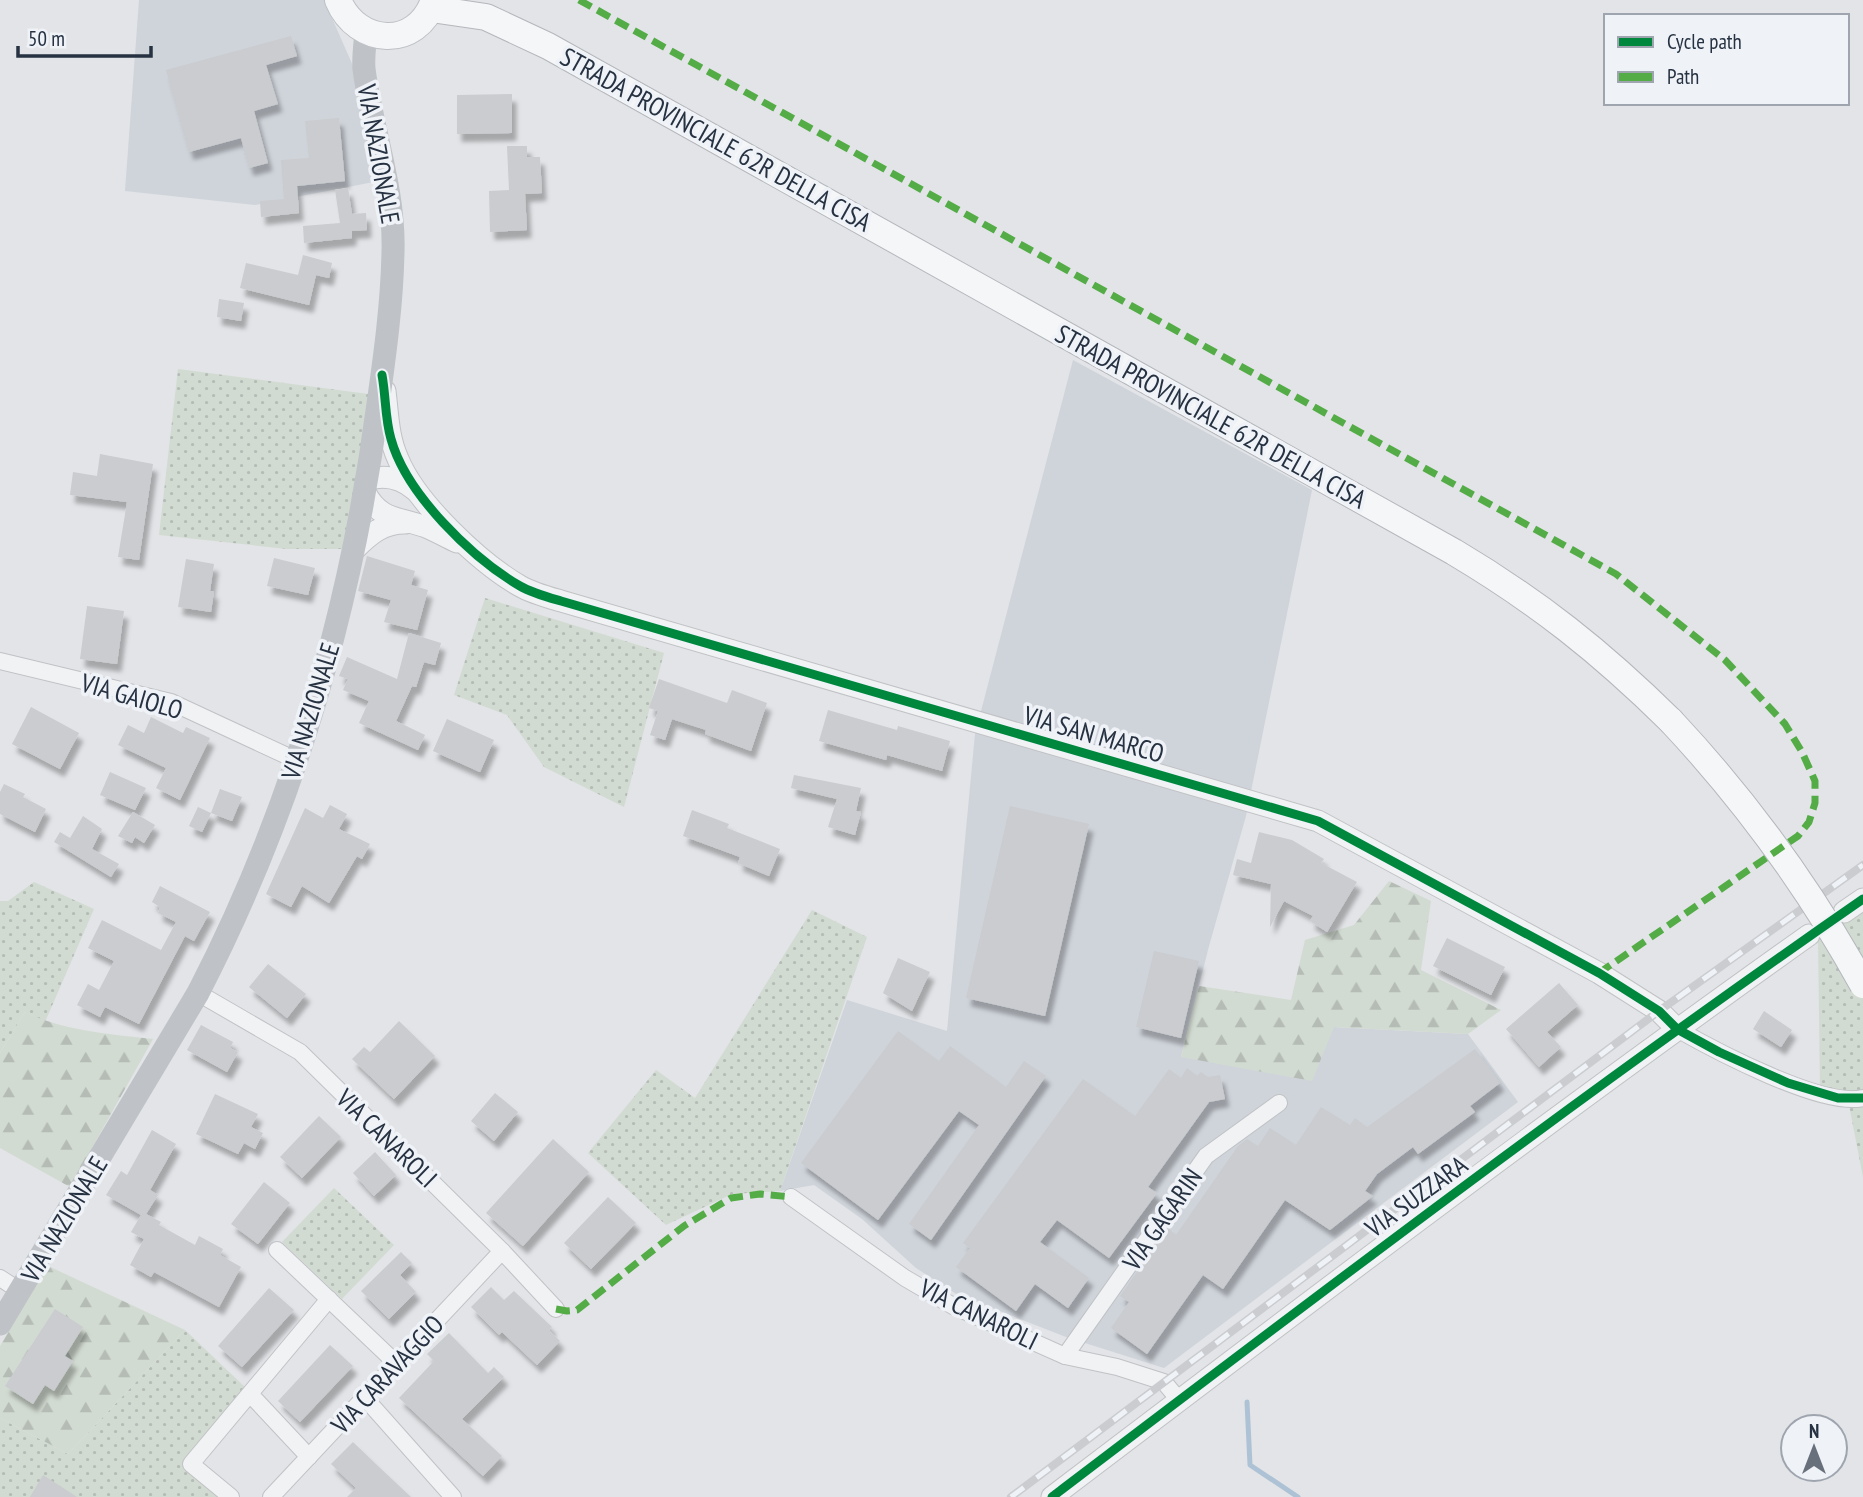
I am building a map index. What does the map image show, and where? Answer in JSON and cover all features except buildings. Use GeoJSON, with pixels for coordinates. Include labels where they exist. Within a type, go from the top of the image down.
{"type":"FeatureCollection","features":[{"type":"Feature","properties":{"kind":"main road"},"geometry":{"type":"LineString","coordinates":[[338,0],[343,12],[353,24],[380,36],[403,33],[422,21],[433,4]]}},
{"type":"Feature","properties":{"kind":"main road","name":"STRADA PROVINCIALE 62R DELLA CISA"},"geometry":{"type":"LineString","coordinates":[[433,4],[486,18],[548,46],[1507,583],[1580,637],[1631,682],[1713,766],[1767,834],[1814,904],[1863,985]]}},
{"type":"Feature","properties":{"kind":"main road","name":"VIA NAZIONALE"},"geometry":{"type":"LineString","coordinates":[[0,1324],[198,993],[253,878],[298,761],[330,650],[355,549],[366,486],[391,293],[391,211],[363,67],[366,32]]}},
{"type":"Feature","properties":{"kind":"street","name":"VIA SAN MARCO"},"geometry":{"type":"LineString","coordinates":[[382,375],[391,440],[399,463],[419,494],[471,549],[522,587],[561,601],[1318,821],[1599,973],[1659,1011],[1677,1029],[1718,1052],[1788,1083],[1838,1098],[1863,1098]]}},
{"type":"Feature","properties":{"kind":"street","name":"VIA SAN MARCO"},"geometry":{"type":"LineString","coordinates":[[419,494],[398,479],[375,478],[366,486],[382,513],[426,527],[471,549]]}},
{"type":"Feature","properties":{"kind":"street"},"geometry":{"type":"LineString","coordinates":[[355,549],[383,526],[411,523]]}},
{"type":"Feature","properties":{"kind":"street","name":"VIA GAIOLO"},"geometry":{"type":"LineString","coordinates":[[0,661],[171,702],[298,761]]}},
{"type":"Feature","properties":{"kind":"street"},"geometry":{"type":"LineString","coordinates":[[1844,912],[1863,899]]}},
{"type":"Feature","properties":{"kind":"street","name":"VIA SUZZARA"},"geometry":{"type":"LineString","coordinates":[[1052,1497],[1339,1279],[1677,1029],[1809,935]]}},
{"type":"Feature","properties":{"kind":"street","name":"VIA CANAROLI"},"geometry":{"type":"LineString","coordinates":[[198,993],[300,1052],[502,1251],[556,1308]]}},
{"type":"Feature","properties":{"kind":"street","name":"VIA GAGARIN"},"geometry":{"type":"LineString","coordinates":[[1065,1356],[1206,1156],[1279,1103]]}},
{"type":"Feature","properties":{"kind":"street","name":"VIA CANAROLI"},"geometry":{"type":"LineString","coordinates":[[791,1197],[858,1242],[905,1278],[941,1299],[1065,1356],[1140,1373],[1164,1382],[1179,1400]]}},
{"type":"Feature","properties":{"kind":"street"},"geometry":{"type":"LineString","coordinates":[[277,1250],[397,1364]]}},
{"type":"Feature","properties":{"kind":"street","name":"VIA CARAVAGGIO"},"geometry":{"type":"LineString","coordinates":[[271,1497],[502,1251]]}},
{"type":"Feature","properties":{"kind":"street"},"geometry":{"type":"LineString","coordinates":[[0,1278],[20,1292]]}},
{"type":"Feature","properties":{"kind":"street"},"geometry":{"type":"LineString","coordinates":[[231,1497],[191,1464],[329,1299]]}},
{"type":"Feature","properties":{"kind":"street"},"geometry":{"type":"LineString","coordinates":[[250,1394],[309,1457]]}},
{"type":"Feature","properties":{"kind":"street"},"geometry":{"type":"LineString","coordinates":[[365,1398],[453,1497]]}},
{"type":"Feature","properties":{"kind":"shaded area"},"geometry":{"type":"Polygon","coordinates":[[[139,0],[324,0],[371,107],[389,179],[255,205],[125,191],[139,0]]]}},
{"type":"Feature","properties":{"kind":"shaded area"},"geometry":{"type":"Polygon","coordinates":[[[1073,360],[1312,490],[1246,816],[1181,1057],[1334,1027],[1468,1034],[1518,1102],[1164,1368],[1066,1337],[958,1295],[916,1268],[862,1219],[814,1185],[780,1191],[847,1000],[947,1031],[975,734],[1073,360]]]}},
{"type":"Feature","properties":{"kind":"green space"},"geometry":{"type":"Polygon","coordinates":[[[178,369],[376,395],[352,549],[287,549],[159,535],[178,369]]]}},
{"type":"Feature","properties":{"kind":"green space"},"geometry":{"type":"Polygon","coordinates":[[[485,598],[664,653],[624,807],[544,767],[507,715],[454,695],[485,598]]]}},
{"type":"Feature","properties":{"kind":"green space"},"geometry":{"type":"Polygon","coordinates":[[[1389,881],[1431,901],[1421,970],[1501,1010],[1468,1034],[1334,1027],[1312,1081],[1181,1057],[1199,986],[1291,1000],[1305,940],[1354,925],[1389,881]]]}},
{"type":"Feature","properties":{"kind":"green space"},"geometry":{"type":"Polygon","coordinates":[[[34,882],[94,909],[45,1022],[25,1012],[0,1053],[0,901],[8,901],[34,882]]]}},
{"type":"Feature","properties":{"kind":"green space"},"geometry":{"type":"Polygon","coordinates":[[[1863,904],[1863,1177],[1848,1100],[1820,1089],[1818,937],[1863,904]]]}},
{"type":"Feature","properties":{"kind":"green space"},"geometry":{"type":"Polygon","coordinates":[[[812,910],[867,937],[780,1191],[732,1194],[666,1225],[588,1153],[656,1070],[695,1098],[812,910]]]}},
{"type":"Feature","properties":{"kind":"green space"},"geometry":{"type":"Polygon","coordinates":[[[25,1012],[71,1028],[153,1039],[70,1187],[0,1148],[0,1053],[25,1012]]]}},
{"type":"Feature","properties":{"kind":"green space"},"geometry":{"type":"Polygon","coordinates":[[[334,1188],[394,1245],[342,1299],[282,1242],[334,1188]]]}},
{"type":"Feature","properties":{"kind":"green space"},"geometry":{"type":"Polygon","coordinates":[[[46,1265],[185,1330],[68,1454],[0,1418],[0,1346],[46,1265]]]}},
{"type":"Feature","properties":{"kind":"green space"},"geometry":{"type":"Polygon","coordinates":[[[185,1330],[248,1390],[185,1466],[223,1497],[0,1497],[0,1418],[68,1454],[185,1330]]]}},
{"type":"Feature","properties":{"kind":"waterway"},"geometry":{"type":"LineString","coordinates":[[1247,1402],[1250,1465],[1298,1497]]}},
{"type":"Feature","properties":{"kind":"railway"},"geometry":{"type":"LineString","coordinates":[[1011,1497],[1659,1011],[1863,865]]}},
{"type":"Feature","properties":{"kind":"marked path"},"geometry":{"type":"LineString","coordinates":[[579,0],[1616,574],[1725,660],[1785,724],[1802,752],[1815,781],[1815,803],[1809,822],[1798,836],[1599,973]]}},
{"type":"Feature","properties":{"kind":"marked path"},"geometry":{"type":"LineString","coordinates":[[556,1309],[577,1310],[684,1226],[731,1198],[760,1194],[791,1197]]}},
{"type":"Feature","properties":{"kind":"cycle path"},"geometry":{"type":"LineString","coordinates":[[382,375],[391,439],[411,481],[443,523],[462,542],[501,574],[535,593],[1318,821],[1599,973],[1659,1011],[1677,1029],[1719,1052],[1788,1083],[1838,1098],[1863,1098]]}},
{"type":"Feature","properties":{"kind":"cycle path"},"geometry":{"type":"LineString","coordinates":[[1052,1497],[1657,1044],[1863,899]]}}]}
